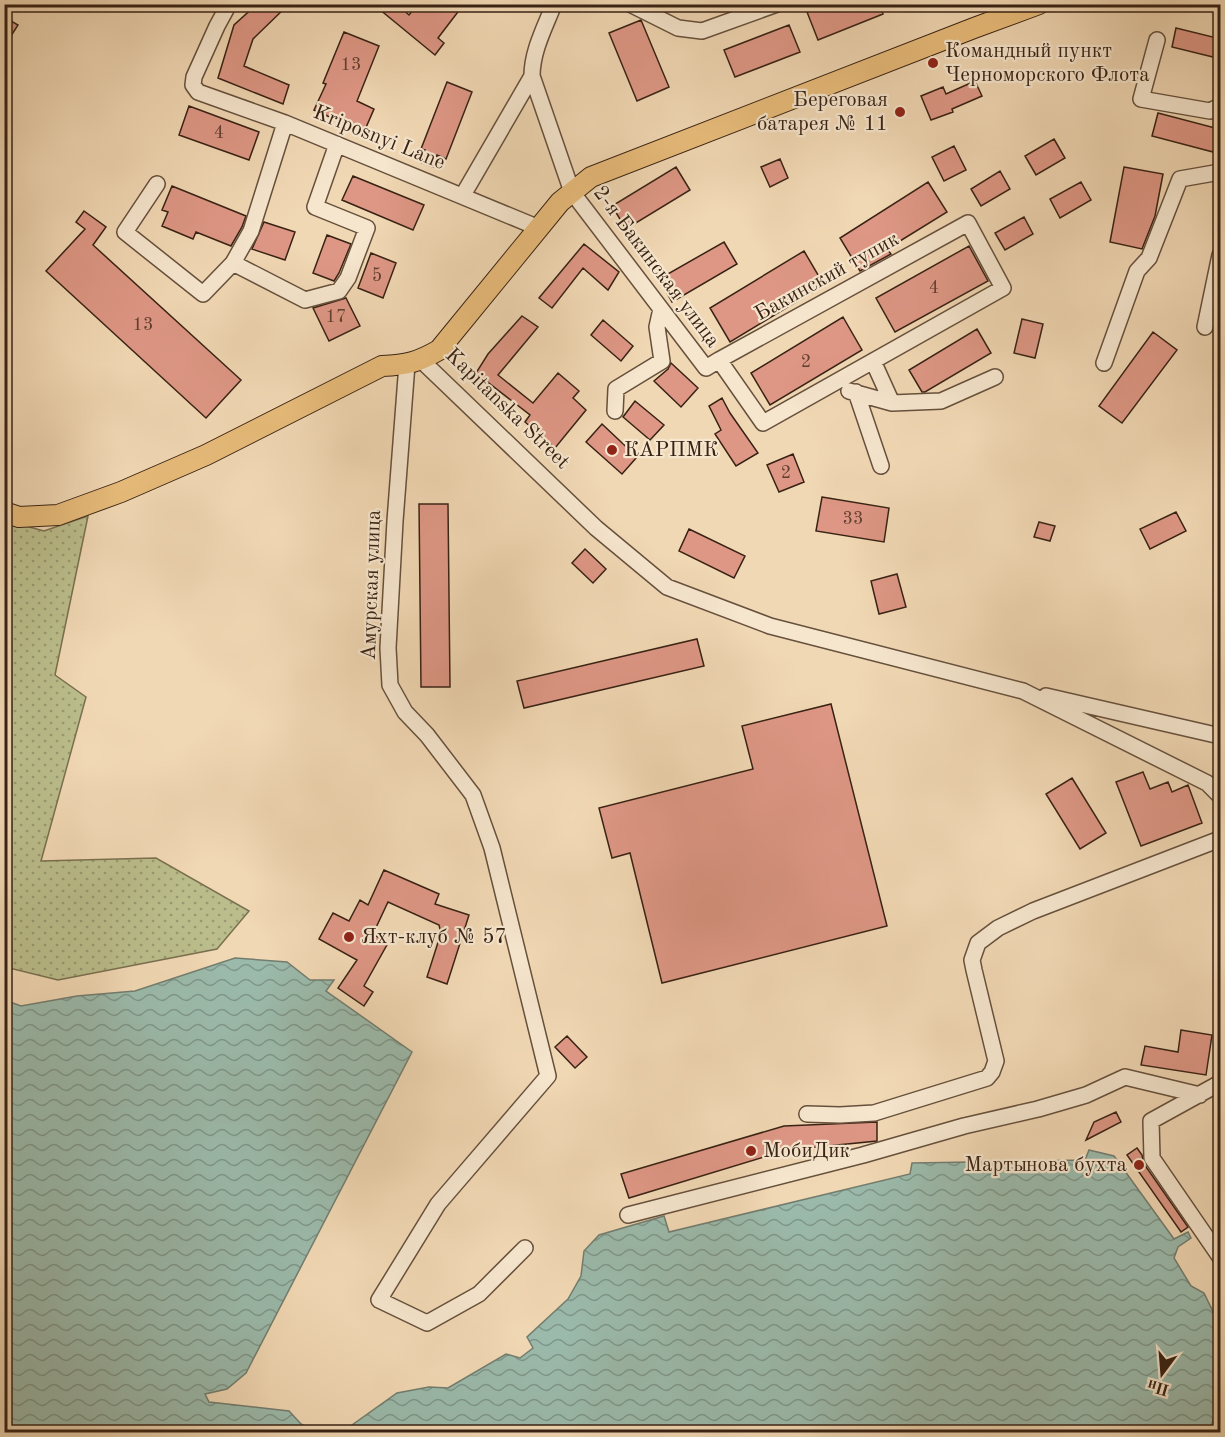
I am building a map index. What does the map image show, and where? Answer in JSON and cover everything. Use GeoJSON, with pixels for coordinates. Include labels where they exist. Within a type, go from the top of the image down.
{"type":"FeatureCollection","features":[{"type":"Feature","properties":{"kind":"main road"},"geometry":{"type":"LineString","coordinates":[[4,512],[20,517],[58,515],[121,492],[206,455],[382,366],[414,362],[440,350],[539,228],[572,192],[591,177],[1039,4]]}},
{"type":"Feature","properties":{"kind":"street","name":"Kriposnyi Lane"},"geometry":{"type":"LineString","coordinates":[[229,4],[194,77],[195,89],[201,94],[285,123],[539,228]]}},
{"type":"Feature","properties":{"kind":"street"},"geometry":{"type":"LineString","coordinates":[[463,195],[532,76],[535,54],[554,4]]}},
{"type":"Feature","properties":{"kind":"street"},"geometry":{"type":"LineString","coordinates":[[630,4],[678,28],[702,31],[777,4]]}},
{"type":"Feature","properties":{"kind":"street"},"geometry":{"type":"LineString","coordinates":[[1157,40],[1141,99],[1210,111],[1221,106]]}},
{"type":"Feature","properties":{"kind":"street","name":"2-я Бакинская улица"},"geometry":{"type":"LineString","coordinates":[[532,76],[572,192],[662,309],[763,423],[829,385]]}},
{"type":"Feature","properties":{"kind":"street"},"geometry":{"type":"LineString","coordinates":[[157,184],[125,231],[202,294],[233,263],[251,231],[285,123]]}},
{"type":"Feature","properties":{"kind":"street"},"geometry":{"type":"LineString","coordinates":[[233,263],[305,300],[339,291],[348,278],[367,228],[315,207],[337,144]]}},
{"type":"Feature","properties":{"kind":"street"},"geometry":{"type":"LineString","coordinates":[[1104,363],[1137,271],[1149,258],[1180,179],[1221,172]]}},
{"type":"Feature","properties":{"kind":"street","name":"Бакинский тупик"},"geometry":{"type":"LineString","coordinates":[[713,364],[968,223],[1003,288],[873,361]]}},
{"type":"Feature","properties":{"kind":"street"},"geometry":{"type":"LineString","coordinates":[[1205,327],[1221,255]]}},
{"type":"Feature","properties":{"kind":"street"},"geometry":{"type":"LineString","coordinates":[[615,411],[616,389],[662,361],[657,327],[662,309]]}},
{"type":"Feature","properties":{"kind":"street"},"geometry":{"type":"LineString","coordinates":[[829,385],[873,361],[892,403]]}},
{"type":"Feature","properties":{"kind":"street","name":"Kapitanska Street"},"geometry":{"type":"LineString","coordinates":[[414,362],[596,528],[667,587],[770,626],[1023,691]]}},
{"type":"Feature","properties":{"kind":"street","name":"Амурская улица"},"geometry":{"type":"LineString","coordinates":[[414,362],[395,510],[388,648],[390,685],[405,712],[427,735],[473,795],[492,848],[548,1076],[438,1204],[380,1300],[427,1323],[479,1294],[525,1248]]}},
{"type":"Feature","properties":{"kind":"street"},"geometry":{"type":"LineString","coordinates":[[829,385],[892,403],[941,401],[995,377]]}},
{"type":"Feature","properties":{"kind":"street"},"geometry":{"type":"LineString","coordinates":[[855,393],[881,466]]}},
{"type":"Feature","properties":{"kind":"street"},"geometry":{"type":"LineString","coordinates":[[1023,691],[1221,736]]}},
{"type":"Feature","properties":{"kind":"street"},"geometry":{"type":"LineString","coordinates":[[1023,691],[1207,783],[1221,796]]}},
{"type":"Feature","properties":{"kind":"street"},"geometry":{"type":"LineString","coordinates":[[807,1114],[874,1113],[987,1078],[996,1061],[972,960],[978,943],[998,927],[1033,911],[1221,839]]}},
{"type":"Feature","properties":{"kind":"street"},"geometry":{"type":"LineString","coordinates":[[628,1215],[863,1155],[964,1126],[1038,1110],[1086,1095],[1125,1077],[1200,1095]]}},
{"type":"Feature","properties":{"kind":"street"},"geometry":{"type":"LineString","coordinates":[[1221,1083],[1151,1121],[1152,1158],[1221,1257]]}},
{"type":"Feature","properties":{"kind":"green space"},"geometry":{"type":"Polygon","coordinates":[[[88,516],[55,675],[86,697],[41,861],[156,858],[249,911],[217,949],[58,980],[5,967],[4,520],[44,531],[88,516]]]}},
{"type":"Feature","properties":{"kind":"water"},"geometry":{"type":"Polygon","coordinates":[[[235,958],[287,962],[310,980],[334,980],[326,991],[412,1052],[246,1373],[227,1389],[205,1394],[209,1402],[289,1411],[301,1424],[315,1432],[5,1432],[5,1000],[21,1006],[77,996],[135,991],[235,958]]]}},
{"type":"Feature","properties":{"kind":"water"},"geometry":{"type":"Polygon","coordinates":[[[1089,1150],[1114,1156],[1174,1239],[1188,1232],[1191,1238],[1178,1247],[1174,1258],[1191,1286],[1204,1293],[1218,1322],[1220,1342],[1218,1406],[1209,1432],[342,1432],[348,1431],[352,1425],[397,1393],[429,1387],[448,1388],[506,1354],[520,1358],[533,1348],[527,1337],[568,1299],[581,1276],[584,1251],[599,1235],[664,1216],[669,1232],[910,1174],[912,1163],[1085,1160],[1089,1150]]]}},
{"type":"Feature","properties":{"kind":"building"},"geometry":{"type":"Polygon","coordinates":[[[257,4],[289,4],[253,39],[244,66],[289,85],[283,104],[218,78],[234,25],[257,4]]]}},
{"type":"Feature","properties":{"kind":"building"},"geometry":{"type":"Polygon","coordinates":[[[373,4],[397,4],[409,15],[418,4],[464,4],[438,38],[444,43],[435,55],[373,4]]]}},
{"type":"Feature","properties":{"kind":"building"},"geometry":{"type":"Polygon","coordinates":[[[827,4],[879,4],[883,14],[818,40],[807,12],[827,4]]]}},
{"type":"Feature","properties":{"kind":"building"},"geometry":{"type":"Polygon","coordinates":[[[4,17],[18,25],[4,47],[4,17]]]}},
{"type":"Feature","properties":{"kind":"building"},"geometry":{"type":"Polygon","coordinates":[[[641,20],[669,87],[637,101],[609,33],[641,20]]]}},
{"type":"Feature","properties":{"kind":"building"},"geometry":{"type":"Polygon","coordinates":[[[789,25],[800,52],[735,77],[724,50],[789,25]]]}},
{"type":"Feature","properties":{"kind":"building"},"geometry":{"type":"Polygon","coordinates":[[[1176,28],[1221,39],[1221,59],[1172,47],[1176,28]]]}},
{"type":"Feature","properties":{"kind":"building"},"geometry":{"type":"Polygon","coordinates":[[[344,32],[379,46],[357,101],[374,109],[364,132],[314,110],[326,84],[323,83],[344,32]]]}},
{"type":"Feature","properties":{"kind":"building"},"geometry":{"type":"Polygon","coordinates":[[[975,81],[982,96],[952,109],[953,112],[931,120],[921,96],[943,87],[946,94],[975,81]]]}},
{"type":"Feature","properties":{"kind":"building"},"geometry":{"type":"Polygon","coordinates":[[[447,82],[472,92],[446,159],[437,155],[433,167],[420,162],[425,150],[421,149],[447,82]]]}},
{"type":"Feature","properties":{"kind":"building"},"geometry":{"type":"Polygon","coordinates":[[[189,106],[259,132],[249,160],[179,135],[189,106]]]}},
{"type":"Feature","properties":{"kind":"building"},"geometry":{"type":"Polygon","coordinates":[[[1158,113],[1219,129],[1213,152],[1152,136],[1158,113]]]}},
{"type":"Feature","properties":{"kind":"building"},"geometry":{"type":"Polygon","coordinates":[[[1054,139],[1065,158],[1036,175],[1025,156],[1054,139]]]}},
{"type":"Feature","properties":{"kind":"building"},"geometry":{"type":"Polygon","coordinates":[[[954,146],[966,170],[944,181],[932,157],[954,146]]]}},
{"type":"Feature","properties":{"kind":"building"},"geometry":{"type":"Polygon","coordinates":[[[780,159],[788,178],[770,187],[761,167],[780,159]]]}},
{"type":"Feature","properties":{"kind":"building"},"geometry":{"type":"Polygon","coordinates":[[[676,167],[690,190],[626,229],[612,206],[676,167]]]}},
{"type":"Feature","properties":{"kind":"building"},"geometry":{"type":"Polygon","coordinates":[[[1124,167],[1163,174],[1155,216],[1142,249],[1110,242],[1124,167]]]}},
{"type":"Feature","properties":{"kind":"building"},"geometry":{"type":"Polygon","coordinates":[[[1000,171],[1010,189],[981,206],[971,189],[1000,171]]]}},
{"type":"Feature","properties":{"kind":"building"},"geometry":{"type":"Polygon","coordinates":[[[353,176],[424,205],[413,230],[342,200],[353,176]]]}},
{"type":"Feature","properties":{"kind":"building"},"geometry":{"type":"Polygon","coordinates":[[[928,182],[947,212],[887,249],[891,254],[860,271],[840,238],[928,182]]]}},
{"type":"Feature","properties":{"kind":"building"},"geometry":{"type":"Polygon","coordinates":[[[1081,182],[1091,200],[1060,218],[1050,199],[1081,182]]]}},
{"type":"Feature","properties":{"kind":"building"},"geometry":{"type":"Polygon","coordinates":[[[172,186],[246,216],[231,246],[196,232],[193,239],[162,226],[168,212],[162,210],[172,186]]]}},
{"type":"Feature","properties":{"kind":"building"},"geometry":{"type":"Polygon","coordinates":[[[84,211],[106,227],[93,245],[241,380],[206,418],[46,271],[85,229],[76,222],[84,211]]]}},
{"type":"Feature","properties":{"kind":"building"},"geometry":{"type":"Polygon","coordinates":[[[1024,217],[1033,234],[1005,250],[995,233],[1024,217]]]}},
{"type":"Feature","properties":{"kind":"building"},"geometry":{"type":"Polygon","coordinates":[[[264,222],[295,232],[285,260],[252,249],[264,222]]]}},
{"type":"Feature","properties":{"kind":"building"},"geometry":{"type":"Polygon","coordinates":[[[327,235],[351,244],[334,281],[313,273],[327,235]]]}},
{"type":"Feature","properties":{"kind":"building"},"geometry":{"type":"Polygon","coordinates":[[[724,242],[737,264],[672,302],[659,279],[724,242]]]}},
{"type":"Feature","properties":{"kind":"building"},"geometry":{"type":"Polygon","coordinates":[[[584,244],[619,272],[608,290],[583,268],[552,308],[539,298],[584,244]]]}},
{"type":"Feature","properties":{"kind":"building"},"geometry":{"type":"Polygon","coordinates":[[[969,246],[988,281],[895,332],[876,298],[969,246]]]}},
{"type":"Feature","properties":{"kind":"building"},"geometry":{"type":"Polygon","coordinates":[[[804,251],[824,285],[730,342],[710,308],[804,251]]]}},
{"type":"Feature","properties":{"kind":"building"},"geometry":{"type":"Polygon","coordinates":[[[371,253],[396,263],[383,298],[358,288],[371,253]]]}},
{"type":"Feature","properties":{"kind":"building"},"geometry":{"type":"Polygon","coordinates":[[[346,298],[360,326],[329,341],[313,308],[346,298]]]}},
{"type":"Feature","properties":{"kind":"building"},"geometry":{"type":"Polygon","coordinates":[[[522,316],[538,327],[498,375],[533,403],[558,373],[579,391],[573,398],[586,410],[555,448],[525,422],[530,415],[476,373],[488,354],[522,316]]]}},
{"type":"Feature","properties":{"kind":"building"},"geometry":{"type":"Polygon","coordinates":[[[843,317],[862,350],[770,405],[751,373],[843,317]]]}},
{"type":"Feature","properties":{"kind":"building"},"geometry":{"type":"Polygon","coordinates":[[[1022,319],[1043,324],[1035,358],[1014,353],[1022,319]]]}},
{"type":"Feature","properties":{"kind":"building"},"geometry":{"type":"Polygon","coordinates":[[[603,320],[633,346],[621,361],[591,335],[603,320]]]}},
{"type":"Feature","properties":{"kind":"building"},"geometry":{"type":"Polygon","coordinates":[[[977,329],[991,353],[922,392],[909,370],[977,329]]]}},
{"type":"Feature","properties":{"kind":"building"},"geometry":{"type":"Polygon","coordinates":[[[1153,332],[1177,350],[1122,423],[1099,406],[1153,332]]]}},
{"type":"Feature","properties":{"kind":"building"},"geometry":{"type":"Polygon","coordinates":[[[671,363],[698,388],[681,407],[654,381],[668,369],[671,363]]]}},
{"type":"Feature","properties":{"kind":"building"},"geometry":{"type":"Polygon","coordinates":[[[722,398],[758,453],[736,466],[715,434],[721,430],[709,406],[722,398]]]}},
{"type":"Feature","properties":{"kind":"building"},"geometry":{"type":"Polygon","coordinates":[[[635,401],[664,425],[650,440],[623,417],[635,401]]]}},
{"type":"Feature","properties":{"kind":"building","name":"КАРПМК"},"geometry":{"type":"Polygon","coordinates":[[[602,424],[637,457],[622,474],[586,442],[602,424]]]}},
{"type":"Feature","properties":{"kind":"building"},"geometry":{"type":"Polygon","coordinates":[[[793,454],[804,482],[779,492],[767,465],[793,454]]]}},
{"type":"Feature","properties":{"kind":"building"},"geometry":{"type":"Polygon","coordinates":[[[822,497],[889,508],[884,542],[816,531],[822,497]]]}},
{"type":"Feature","properties":{"kind":"building"},"geometry":{"type":"Polygon","coordinates":[[[419,504],[448,504],[450,687],[421,687],[419,504]]]}},
{"type":"Feature","properties":{"kind":"building"},"geometry":{"type":"Polygon","coordinates":[[[1176,512],[1186,531],[1150,549],[1140,529],[1176,512]]]}},
{"type":"Feature","properties":{"kind":"building"},"geometry":{"type":"Polygon","coordinates":[[[1039,522],[1055,526],[1050,541],[1034,537],[1039,522]]]}},
{"type":"Feature","properties":{"kind":"building"},"geometry":{"type":"Polygon","coordinates":[[[689,529],[745,556],[734,578],[679,551],[689,529]]]}},
{"type":"Feature","properties":{"kind":"building"},"geometry":{"type":"Polygon","coordinates":[[[585,549],[606,569],[593,583],[572,563],[585,549]]]}},
{"type":"Feature","properties":{"kind":"building"},"geometry":{"type":"Polygon","coordinates":[[[897,574],[906,607],[879,614],[871,581],[897,574]]]}},
{"type":"Feature","properties":{"kind":"building"},"geometry":{"type":"Polygon","coordinates":[[[697,639],[704,666],[524,708],[517,681],[697,639]]]}},
{"type":"Feature","properties":{"kind":"building"},"geometry":{"type":"Polygon","coordinates":[[[831,704],[887,926],[662,983],[630,853],[612,858],[599,808],[753,769],[742,726],[831,704]]]}},
{"type":"Feature","properties":{"kind":"building"},"geometry":{"type":"Polygon","coordinates":[[[1143,772],[1150,789],[1168,782],[1172,792],[1188,785],[1202,823],[1141,846],[1116,782],[1143,772]]]}},
{"type":"Feature","properties":{"kind":"building"},"geometry":{"type":"Polygon","coordinates":[[[1072,778],[1106,833],[1080,849],[1046,794],[1072,778]]]}},
{"type":"Feature","properties":{"kind":"building"},"geometry":{"type":"Polygon","coordinates":[[[384,870],[439,894],[435,904],[469,915],[447,984],[427,977],[441,933],[439,925],[388,902],[373,934],[388,943],[364,986],[373,992],[364,1006],[338,988],[357,960],[319,939],[333,913],[349,921],[360,900],[368,905],[384,870]]]}},
{"type":"Feature","properties":{"kind":"building"},"geometry":{"type":"Polygon","coordinates":[[[1181,1030],[1212,1035],[1206,1075],[1141,1065],[1145,1046],[1178,1052],[1181,1030]]]}},
{"type":"Feature","properties":{"kind":"building"},"geometry":{"type":"Polygon","coordinates":[[[567,1036],[587,1057],[575,1068],[555,1047],[567,1036]]]}},
{"type":"Feature","properties":{"kind":"building"},"geometry":{"type":"Polygon","coordinates":[[[1116,1112],[1121,1122],[1086,1140],[1094,1122],[1116,1112]]]}},
{"type":"Feature","properties":{"kind":"building"},"geometry":{"type":"Polygon","coordinates":[[[877,1122],[877,1141],[787,1150],[629,1198],[621,1174],[784,1126],[877,1122]]]}},
{"type":"Feature","properties":{"kind":"building"},"geometry":{"type":"Polygon","coordinates":[[[1137,1148],[1144,1164],[1188,1227],[1181,1232],[1127,1155],[1137,1148]]]}},
{"type":"Feature","properties":{"kind":"place","name":"Командный пункт Черноморского Флота"},"geometry":{"type":"Point","coordinates":[933,63]}},
{"type":"Feature","properties":{"kind":"place","name":"Береговая батарея № 11"},"geometry":{"type":"Point","coordinates":[900,112]}},
{"type":"Feature","properties":{"kind":"place","name":"КАРПМК"},"geometry":{"type":"Point","coordinates":[612,450]}},
{"type":"Feature","properties":{"kind":"place","name":"Яхт-клуб № 57"},"geometry":{"type":"Point","coordinates":[349,937]}},
{"type":"Feature","properties":{"kind":"place","name":"МобиДик"},"geometry":{"type":"Point","coordinates":[751,1151]}},
{"type":"Feature","properties":{"kind":"place","name":"Мартынова бухта"},"geometry":{"type":"Point","coordinates":[1139,1165]}}]}
